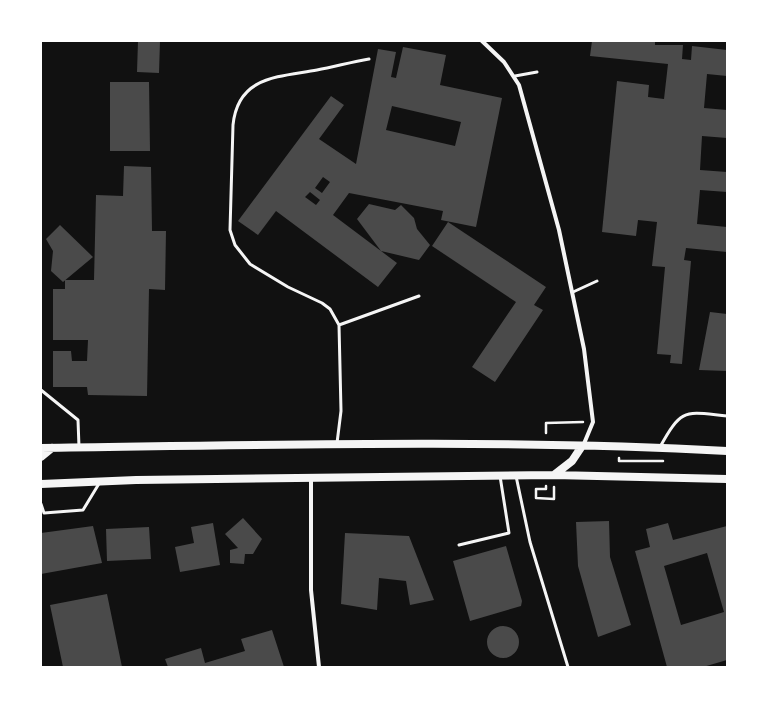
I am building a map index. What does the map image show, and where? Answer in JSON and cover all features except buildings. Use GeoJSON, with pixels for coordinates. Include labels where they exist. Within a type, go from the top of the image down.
{"type":"FeatureCollection","features":[{"type":"Feature","properties":{"kind":"main road"},"geometry":{"type":"LineString","coordinates":[[41,448],[337,443],[582,446],[727,451]]}},
{"type":"Feature","properties":{"kind":"main road"},"geometry":{"type":"LineString","coordinates":[[554,475],[572,461],[582,446]]}},
{"type":"Feature","properties":{"kind":"main road"},"geometry":{"type":"LineString","coordinates":[[41,457],[52,448]]}},
{"type":"Feature","properties":{"kind":"main road"},"geometry":{"type":"LineString","coordinates":[[41,484],[101,481],[554,475],[727,479]]}},
{"type":"Feature","properties":{"kind":"street"},"geometry":{"type":"LineString","coordinates":[[482,41],[504,62],[515,76],[559,230],[584,349],[593,422],[582,446]]}},
{"type":"Feature","properties":{"kind":"street"},"geometry":{"type":"LineString","coordinates":[[311,478],[311,590],[319,667]]}},
{"type":"Feature","properties":{"kind":"lane"},"geometry":{"type":"LineString","coordinates":[[337,443],[341,411],[339,325],[330,309],[322,303],[288,287],[250,264],[235,245],[230,230],[234,112],[239,100],[248,89],[268,79],[369,59]]}},
{"type":"Feature","properties":{"kind":"lane"},"geometry":{"type":"LineString","coordinates":[[515,76],[537,72]]}},
{"type":"Feature","properties":{"kind":"lane"},"geometry":{"type":"LineString","coordinates":[[572,292],[597,281]]}},
{"type":"Feature","properties":{"kind":"lane"},"geometry":{"type":"LineString","coordinates":[[339,325],[419,296]]}},
{"type":"Feature","properties":{"kind":"lane"},"geometry":{"type":"LineString","coordinates":[[41,390],[78,420],[79,447]]}},
{"type":"Feature","properties":{"kind":"lane"},"geometry":{"type":"LineString","coordinates":[[660,448],[672,426],[679,417],[685,414],[691,413],[727,416]]}},
{"type":"Feature","properties":{"kind":"lane"},"geometry":{"type":"LineString","coordinates":[[459,544],[509,533],[500,476]]}},
{"type":"Feature","properties":{"kind":"lane"},"geometry":{"type":"LineString","coordinates":[[516,476],[530,542],[568,667]]}},
{"type":"Feature","properties":{"kind":"lane"},"geometry":{"type":"LineString","coordinates":[[41,504],[44,513],[82,510],[101,481]]}},
{"type":"Feature","properties":{"kind":"path"},"geometry":{"type":"LineString","coordinates":[[563,422],[593,422]]}},
{"type":"Feature","properties":{"kind":"path"},"geometry":{"type":"LineString","coordinates":[[546,489],[536,489],[536,498],[554,498],[554,475]]}}]}
